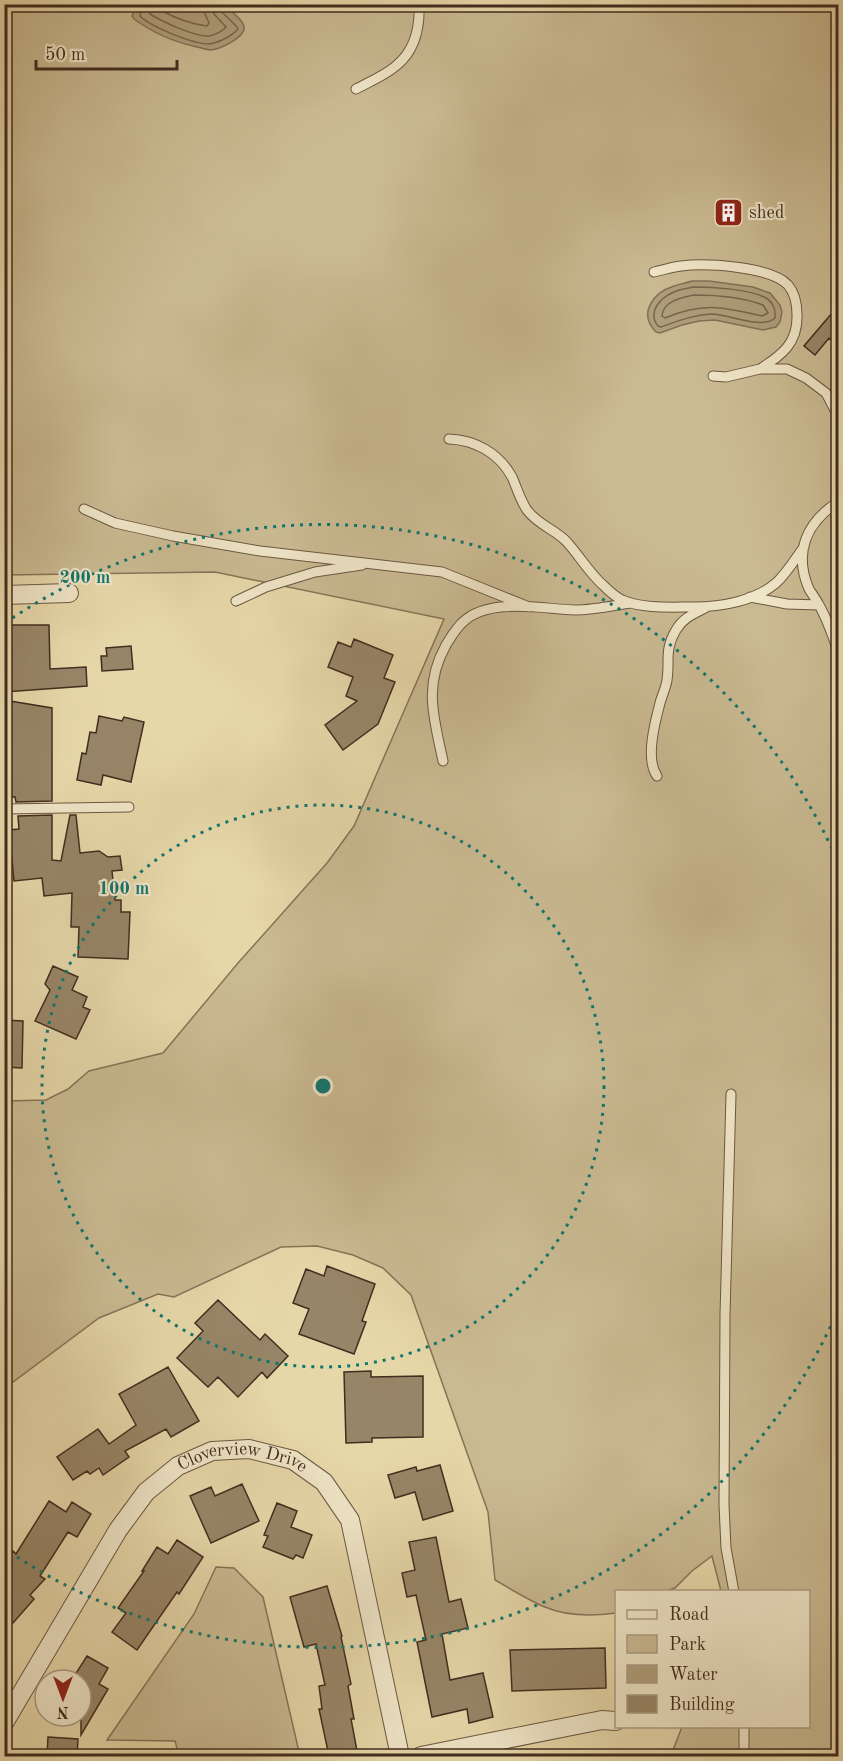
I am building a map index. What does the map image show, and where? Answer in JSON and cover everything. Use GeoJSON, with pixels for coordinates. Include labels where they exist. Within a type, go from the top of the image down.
{"type":"FeatureCollection","features":[{"type":"Feature","properties":{"kind":"street"},"geometry":{"type":"LineString","coordinates":[[4,596],[69,593]]}},
{"type":"Feature","properties":{"kind":"street","name":"Cloverview Drive"},"geometry":{"type":"LineString","coordinates":[[4,1723],[118,1530],[146,1492],[178,1466],[212,1451],[249,1449],[293,1460],[324,1482],[350,1520],[400,1756]]}},
{"type":"Feature","properties":{"kind":"street"},"geometry":{"type":"LineString","coordinates":[[421,1756],[602,1720],[615,1721]]}},
{"type":"Feature","properties":{"kind":"lane"},"geometry":{"type":"LineString","coordinates":[[356,89],[397,65],[408,52],[416,39],[419,4]]}},
{"type":"Feature","properties":{"kind":"lane"},"geometry":{"type":"LineString","coordinates":[[654,272],[681,266],[715,265],[760,271],[788,285],[796,302],[797,319],[793,340],[779,357],[760,369]]}},
{"type":"Feature","properties":{"kind":"lane"},"geometry":{"type":"LineString","coordinates":[[713,376],[726,377],[760,369],[787,369],[806,378],[826,393],[838,416]]}},
{"type":"Feature","properties":{"kind":"lane"},"geometry":{"type":"LineString","coordinates":[[449,439],[477,444],[495,455],[511,476],[525,507],[533,517],[564,539],[603,586],[621,600],[647,606],[707,607],[735,602],[757,595],[775,583],[804,547]]}},
{"type":"Feature","properties":{"kind":"lane"},"geometry":{"type":"LineString","coordinates":[[838,502],[814,522],[807,534],[802,560],[810,590],[834,637],[838,651]]}},
{"type":"Feature","properties":{"kind":"lane"},"geometry":{"type":"LineString","coordinates":[[84,509],[115,523],[173,536],[260,551],[442,572],[529,607]]}},
{"type":"Feature","properties":{"kind":"lane"},"geometry":{"type":"LineString","coordinates":[[236,602],[266,587],[315,572],[373,563]]}},
{"type":"Feature","properties":{"kind":"lane"},"geometry":{"type":"LineString","coordinates":[[749,597],[787,604],[819,605]]}},
{"type":"Feature","properties":{"kind":"lane"},"geometry":{"type":"LineString","coordinates":[[443,761],[433,714],[431,687],[440,655],[451,636],[463,622],[477,612],[498,608],[529,607],[574,610],[632,602]]}},
{"type":"Feature","properties":{"kind":"lane"},"geometry":{"type":"LineString","coordinates":[[657,776],[651,763],[653,743],[660,702],[668,676],[667,660],[671,639],[680,623],[688,616],[707,607]]}},
{"type":"Feature","properties":{"kind":"lane"},"geometry":{"type":"LineString","coordinates":[[4,809],[129,807]]}},
{"type":"Feature","properties":{"kind":"lane"},"geometry":{"type":"LineString","coordinates":[[731,1094],[725,1315],[724,1505],[726,1548],[734,1590]]}},
{"type":"Feature","properties":{"kind":"lane"},"geometry":{"type":"LineString","coordinates":[[744,1728],[744,1756]]}},
{"type":"Feature","properties":{"kind":"green space"},"geometry":{"type":"Polygon","coordinates":[[[5,5],[838,5],[838,1756],[666,1756],[673,1750],[682,1728],[810,1728],[810,1590],[721,1590],[712,1556],[675,1588],[615,1590],[615,1613],[581,1615],[554,1610],[532,1601],[495,1580],[488,1512],[411,1295],[383,1268],[353,1255],[317,1246],[281,1247],[174,1297],[158,1294],[99,1318],[5,1388],[4,1101],[46,1100],[68,1089],[89,1071],[163,1053],[238,963],[327,863],[354,826],[444,619],[215,572],[5,575],[5,5]]]}},
{"type":"Feature","properties":{"kind":"green space"},"geometry":{"type":"Polygon","coordinates":[[[216,1567],[234,1568],[263,1597],[300,1756],[214,1756],[213,1753],[179,1756],[175,1741],[107,1740],[194,1614],[216,1567]]]}},
{"type":"Feature","properties":{"kind":"water"},"geometry":{"type":"Polygon","coordinates":[[[137,5],[224,5],[239,19],[244,29],[238,37],[215,49],[188,45],[156,33],[134,19],[132,16],[137,5]]]}},
{"type":"Feature","properties":{"kind":"water"},"geometry":{"type":"Polygon","coordinates":[[[692,281],[753,287],[770,293],[780,305],[782,312],[780,322],[776,327],[763,330],[715,320],[699,321],[660,333],[656,332],[648,318],[648,311],[654,299],[666,289],[692,281]]]}},
{"type":"Feature","properties":{"kind":"building"},"geometry":{"type":"Polygon","coordinates":[[[838,306],[838,347],[829,338],[815,355],[804,346],[838,306]]]}},
{"type":"Feature","properties":{"kind":"building"},"geometry":{"type":"Polygon","coordinates":[[[4,625],[49,625],[50,669],[86,667],[87,686],[4,692],[4,625]]]}},
{"type":"Feature","properties":{"kind":"building"},"geometry":{"type":"Polygon","coordinates":[[[354,639],[393,655],[384,678],[395,682],[378,724],[343,750],[325,725],[357,701],[346,696],[353,677],[328,667],[338,642],[351,647],[354,639]]]}},
{"type":"Feature","properties":{"kind":"building"},"geometry":{"type":"Polygon","coordinates":[[[131,646],[133,669],[102,671],[101,656],[107,656],[106,648],[131,646]]]}},
{"type":"Feature","properties":{"kind":"building"},"geometry":{"type":"Polygon","coordinates":[[[4,700],[52,708],[52,801],[16,802],[15,797],[4,797],[4,700]]]}},
{"type":"Feature","properties":{"kind":"building"},"geometry":{"type":"Polygon","coordinates":[[[99,716],[122,721],[124,717],[144,722],[131,782],[103,775],[101,785],[77,780],[82,753],[86,754],[90,732],[96,733],[99,716]]]}},
{"type":"Feature","properties":{"kind":"building"},"geometry":{"type":"Polygon","coordinates":[[[52,815],[52,860],[61,861],[70,815],[76,815],[80,853],[99,851],[108,857],[120,856],[122,870],[112,871],[115,900],[121,900],[121,912],[130,912],[128,959],[78,957],[79,927],[71,927],[72,893],[44,896],[42,878],[14,881],[9,830],[19,829],[18,816],[52,815]]]}},
{"type":"Feature","properties":{"kind":"building"},"geometry":{"type":"Polygon","coordinates":[[[53,966],[78,977],[72,990],[87,997],[83,1007],[90,1010],[76,1039],[35,1021],[50,990],[45,984],[53,966]]]}},
{"type":"Feature","properties":{"kind":"building"},"geometry":{"type":"Polygon","coordinates":[[[4,1020],[23,1021],[22,1068],[4,1067],[4,1020]]]}},
{"type":"Feature","properties":{"kind":"building"},"geometry":{"type":"Polygon","coordinates":[[[327,1266],[375,1284],[362,1321],[366,1322],[354,1354],[299,1334],[309,1309],[293,1303],[306,1269],[324,1276],[327,1266]]]}},
{"type":"Feature","properties":{"kind":"building"},"geometry":{"type":"Polygon","coordinates":[[[218,1300],[260,1340],[265,1334],[288,1356],[267,1378],[262,1372],[238,1397],[218,1377],[208,1387],[177,1358],[203,1331],[195,1323],[218,1300]]]}},
{"type":"Feature","properties":{"kind":"building"},"geometry":{"type":"Polygon","coordinates":[[[168,1367],[199,1421],[171,1437],[166,1429],[125,1451],[129,1457],[103,1475],[99,1468],[90,1474],[87,1471],[73,1480],[57,1457],[98,1429],[109,1444],[136,1425],[119,1394],[168,1367]]]}},
{"type":"Feature","properties":{"kind":"building"},"geometry":{"type":"Polygon","coordinates":[[[371,1371],[371,1377],[423,1376],[423,1437],[372,1438],[372,1442],[346,1443],[344,1372],[371,1371]]]}},
{"type":"Feature","properties":{"kind":"building"},"geometry":{"type":"Polygon","coordinates":[[[440,1465],[453,1511],[423,1520],[415,1492],[395,1498],[388,1475],[416,1467],[417,1471],[440,1465]]]}},
{"type":"Feature","properties":{"kind":"building"},"geometry":{"type":"Polygon","coordinates":[[[242,1484],[259,1521],[211,1543],[190,1496],[211,1487],[215,1496],[242,1484]]]}},
{"type":"Feature","properties":{"kind":"building"},"geometry":{"type":"Polygon","coordinates":[[[49,1501],[66,1512],[72,1502],[91,1514],[77,1537],[68,1532],[40,1576],[45,1579],[30,1595],[34,1599],[13,1623],[4,1615],[4,1560],[13,1551],[16,1554],[49,1501]]]}},
{"type":"Feature","properties":{"kind":"building"},"geometry":{"type":"Polygon","coordinates":[[[277,1503],[297,1511],[291,1527],[312,1535],[303,1558],[296,1555],[293,1559],[263,1547],[268,1536],[264,1535],[277,1503]]]}},
{"type":"Feature","properties":{"kind":"building"},"geometry":{"type":"Polygon","coordinates":[[[436,1537],[449,1602],[461,1599],[468,1628],[442,1634],[450,1680],[483,1673],[493,1717],[469,1723],[467,1709],[432,1717],[417,1642],[426,1640],[416,1595],[407,1597],[402,1573],[415,1570],[409,1542],[436,1537]]]}},
{"type":"Feature","properties":{"kind":"building"},"geometry":{"type":"Polygon","coordinates":[[[177,1540],[203,1557],[179,1594],[177,1592],[137,1650],[112,1632],[126,1613],[118,1608],[144,1571],[142,1571],[157,1547],[168,1554],[177,1540]]]}},
{"type":"Feature","properties":{"kind":"building"},"geometry":{"type":"Polygon","coordinates":[[[327,1586],[342,1636],[351,1684],[348,1686],[354,1719],[351,1719],[358,1756],[329,1756],[319,1709],[322,1709],[319,1686],[325,1685],[316,1644],[304,1647],[290,1597],[327,1586]]]}},
{"type":"Feature","properties":{"kind":"building"},"geometry":{"type":"Polygon","coordinates":[[[605,1648],[606,1688],[512,1691],[510,1650],[605,1648]]]}},
{"type":"Feature","properties":{"kind":"building"},"geometry":{"type":"Polygon","coordinates":[[[87,1656],[108,1668],[99,1684],[108,1689],[93,1715],[93,1668],[79,1668],[87,1656]]]}},
{"type":"Feature","properties":{"kind":"building"},"geometry":{"type":"Polygon","coordinates":[[[48,1737],[78,1739],[77,1756],[47,1756],[48,1737]]]}},
{"type":"Feature","properties":{"kind":"place","name":"shed"},"geometry":{"type":"Point","coordinates":[728,213]}}]}
